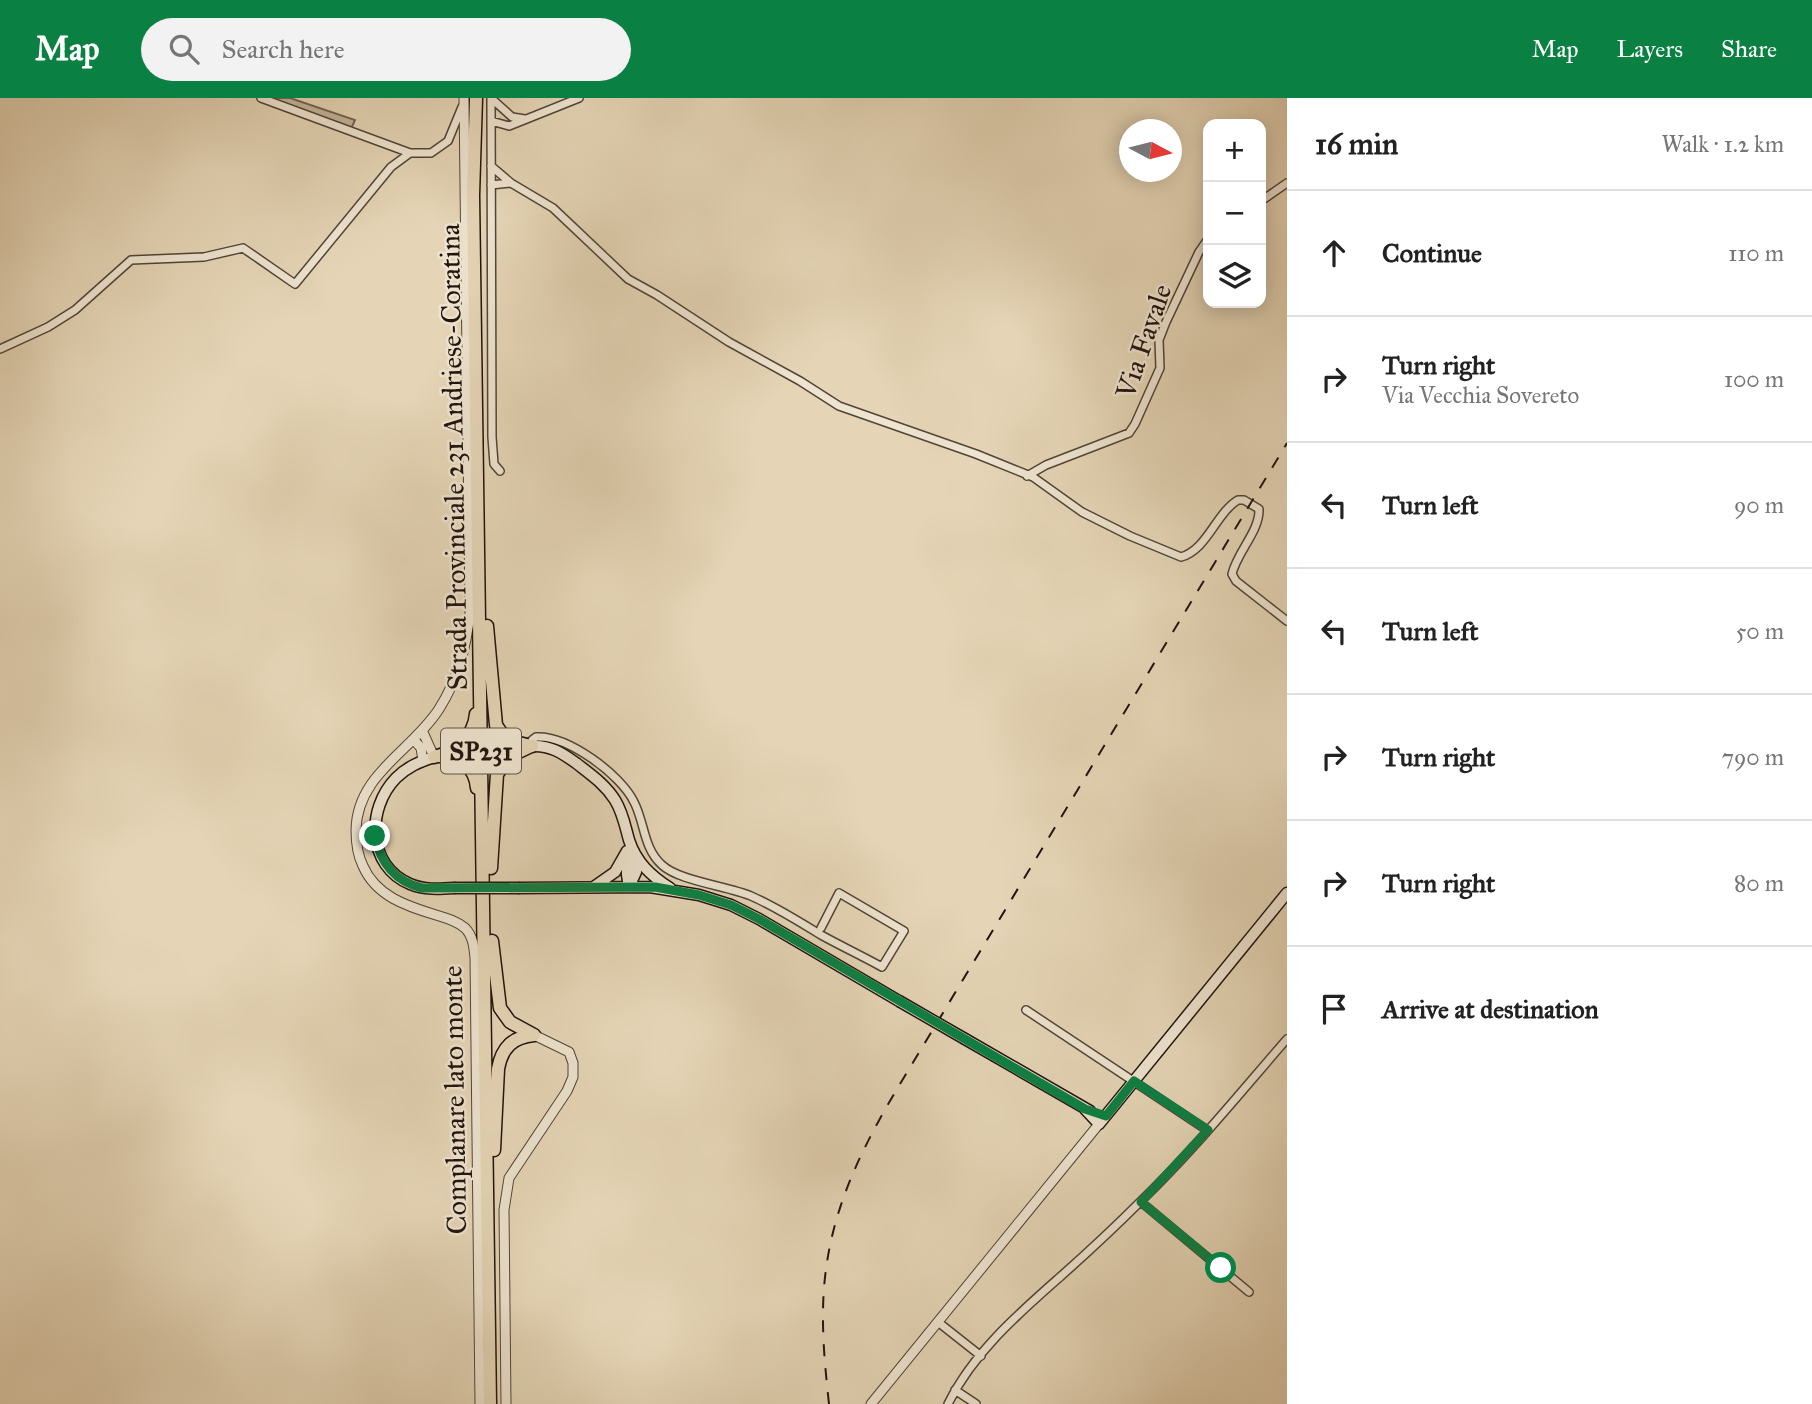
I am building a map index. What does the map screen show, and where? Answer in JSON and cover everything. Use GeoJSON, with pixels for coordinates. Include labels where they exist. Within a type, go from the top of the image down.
{"type":"FeatureCollection","features":[{"type":"Feature","properties":{"kind":"highway","name":"Strada Provinciale 231 Andriese-Coratina"},"geometry":{"type":"LineString","coordinates":[[468,98],[484,626]]}},
{"type":"Feature","properties":{"kind":"highway","name":"Strada Provinciale 231 Andriese-Coratina"},"geometry":{"type":"LineString","coordinates":[[484,98],[482,195],[490,1404]]}},
{"type":"Feature","properties":{"kind":"highway","name":"SP231"},"geometry":{"type":"LineString","coordinates":[[484,626],[495,722],[508,740],[532,746]]}},
{"type":"Feature","properties":{"kind":"highway","name":"SP231"},"geometry":{"type":"LineString","coordinates":[[432,758],[460,744],[474,726],[484,626]]}},
{"type":"Feature","properties":{"kind":"highway","name":"SP231"},"geometry":{"type":"LineString","coordinates":[[487,868],[497,774],[510,756],[532,746]]}},
{"type":"Feature","properties":{"kind":"highway","name":"SP231"},"geometry":{"type":"LineString","coordinates":[[432,758],[460,760],[474,775],[487,868]]}},
{"type":"Feature","properties":{"kind":"highway","name":"Strada Provinciale 231 Andriese-Coratina"},"geometry":{"type":"LineString","coordinates":[[487,868],[492,941],[497,1404]]}},
{"type":"Feature","properties":{"kind":"highway"},"geometry":{"type":"LineString","coordinates":[[492,941],[500,1008],[510,1022],[534,1035]]}},
{"type":"Feature","properties":{"kind":"highway"},"geometry":{"type":"LineString","coordinates":[[494,1150],[501,1056],[514,1040],[534,1035]]}},
{"type":"Feature","properties":{"kind":"main road"},"geometry":{"type":"LineString","coordinates":[[532,746],[545,746],[559,752],[602,783],[619,806],[631,852],[626,876],[629,887]]}},
{"type":"Feature","properties":{"kind":"main road"},"geometry":{"type":"LineString","coordinates":[[432,758],[399,775],[384,795],[376,817],[376,845],[386,865],[402,880],[428,888],[629,887],[674,890],[731,905],[1102,1120],[1287,893]]}},
{"type":"Feature","properties":{"kind":"main road"},"geometry":{"type":"LineString","coordinates":[[593,887],[615,872],[631,852]]}},
{"type":"Feature","properties":{"kind":"main road"},"geometry":{"type":"LineString","coordinates":[[631,852],[649,873],[674,890]]}},
{"type":"Feature","properties":{"kind":"street"},"geometry":{"type":"LineString","coordinates":[[261,98],[410,153],[431,153],[448,141],[468,98]]}},
{"type":"Feature","properties":{"kind":"street","name":"Complanare lato monte"},"geometry":{"type":"LineString","coordinates":[[468,98],[471,613],[463,658],[438,711],[414,740],[371,783],[361,801],[356,821],[356,847],[363,867],[375,886],[395,901],[450,919],[465,929],[473,943],[476,981],[480,1404]]}},
{"type":"Feature","properties":{"kind":"street"},"geometry":{"type":"LineString","coordinates":[[491,98],[512,117]]}},
{"type":"Feature","properties":{"kind":"street"},"geometry":{"type":"LineString","coordinates":[[491,98],[492,447],[494,464],[500,471]]}},
{"type":"Feature","properties":{"kind":"street"},"geometry":{"type":"LineString","coordinates":[[491,141],[509,126],[579,98]]}},
{"type":"Feature","properties":{"kind":"street"},"geometry":{"type":"LineString","coordinates":[[491,121],[512,117],[525,119]]}},
{"type":"Feature","properties":{"kind":"street"},"geometry":{"type":"LineString","coordinates":[[491,121],[509,126]]}},
{"type":"Feature","properties":{"kind":"street"},"geometry":{"type":"LineString","coordinates":[[0,349],[48,327],[75,310],[131,260],[204,257],[243,248],[295,284],[391,167],[410,153]]}},
{"type":"Feature","properties":{"kind":"street"},"geometry":{"type":"LineString","coordinates":[[491,166],[512,183],[553,208],[628,279],[729,342],[839,405],[976,454],[1027,476],[1067,499],[1082,512],[1130,537],[1181,557],[1190,555],[1230,505],[1238,500],[1250,503],[1259,509],[1259,518],[1234,563],[1231,574],[1236,581],[1287,621]]}},
{"type":"Feature","properties":{"kind":"street"},"geometry":{"type":"LineString","coordinates":[[491,185],[512,183]]}},
{"type":"Feature","properties":{"kind":"street"},"geometry":{"type":"LineString","coordinates":[[1266,198],[1287,183]]}},
{"type":"Feature","properties":{"kind":"street","name":"Via Favale"},"geometry":{"type":"LineString","coordinates":[[1027,476],[1046,465],[1129,433],[1160,368],[1159,340],[1166,322],[1204,245]]}},
{"type":"Feature","properties":{"kind":"street"},"geometry":{"type":"LineString","coordinates":[[422,730],[432,758]]}},
{"type":"Feature","properties":{"kind":"street"},"geometry":{"type":"LineString","coordinates":[[532,746],[532,740],[536,737],[557,740],[590,758],[618,779],[636,804],[654,857],[672,872],[723,886],[763,902],[882,967],[904,931],[839,893],[821,928]]}},
{"type":"Feature","properties":{"kind":"street"},"geometry":{"type":"LineString","coordinates":[[414,740],[432,758]]}},
{"type":"Feature","properties":{"kind":"street"},"geometry":{"type":"LineString","coordinates":[[1026,1010],[1208,1130]]}},
{"type":"Feature","properties":{"kind":"street"},"geometry":{"type":"LineString","coordinates":[[506,1404],[505,1193],[509,1178],[567,1091],[574,1072],[572,1059],[567,1051],[534,1035]]}},
{"type":"Feature","properties":{"kind":"street"},"geometry":{"type":"LineString","coordinates":[[948,1404],[955,1390],[981,1356],[1034,1299],[1141,1202],[1287,1039]]}},
{"type":"Feature","properties":{"kind":"street"},"geometry":{"type":"LineString","coordinates":[[871,1404],[1102,1120]]}},
{"type":"Feature","properties":{"kind":"street"},"geometry":{"type":"LineString","coordinates":[[1141,1202],[1250,1292]]}},
{"type":"Feature","properties":{"kind":"street"},"geometry":{"type":"LineString","coordinates":[[938,1322],[981,1356]]}},
{"type":"Feature","properties":{"kind":"street"},"geometry":{"type":"LineString","coordinates":[[955,1390],[976,1404]]}},
{"type":"Feature","properties":{"kind":"shaded area"},"geometry":{"type":"Polygon","coordinates":[[[269,98],[290,98],[355,120],[351,129],[269,98]]]}},
{"type":"Feature","properties":{"kind":"railway"},"geometry":{"type":"LineString","coordinates":[[829,1404],[823,1319],[824,1286],[835,1224],[856,1167],[900,1084],[1287,443]]}},
{"type":"Feature","properties":{"kind":"route"},"geometry":{"type":"LineString","coordinates":[[375,836],[380,856],[391,872],[422,888],[650,887],[699,895],[731,905],[1085,1109],[1106,1116],[1134,1081],[1208,1130],[1141,1202],[1221,1268]]}}]}
